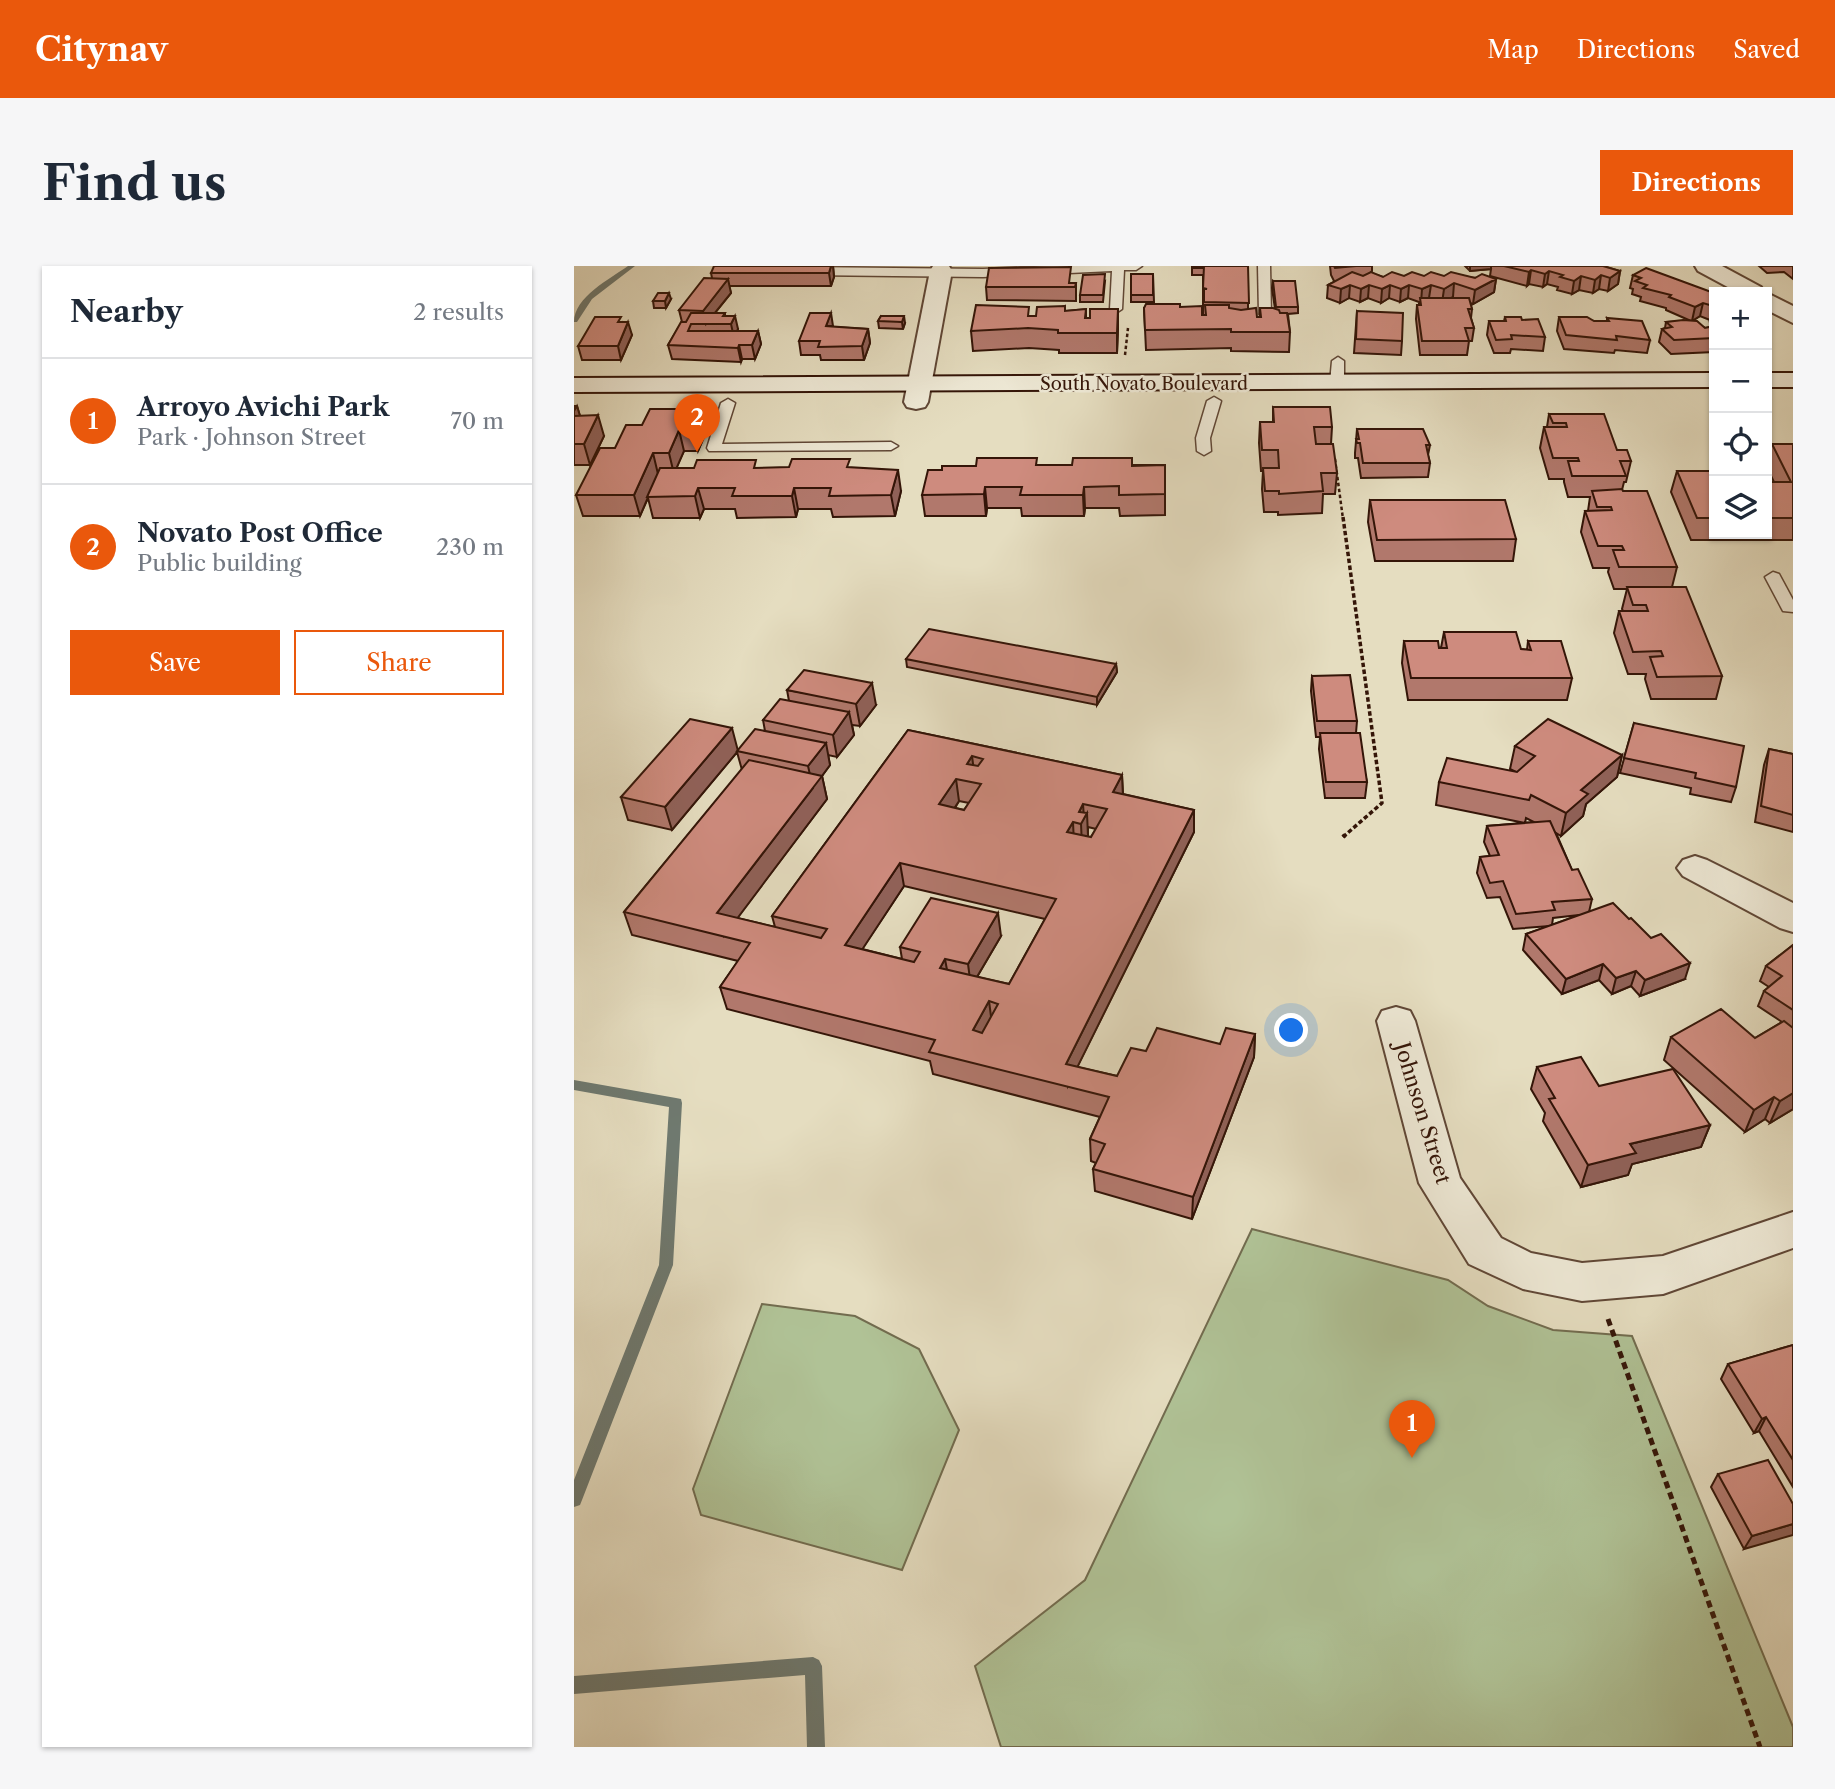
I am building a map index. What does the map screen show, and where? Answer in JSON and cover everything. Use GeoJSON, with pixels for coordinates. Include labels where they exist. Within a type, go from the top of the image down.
{"type":"FeatureCollection","features":[{"type":"Feature","properties":{"kind":"main road"},"geometry":{"type":"LineString","coordinates":[[1706,266],[1744,287]]}},
{"type":"Feature","properties":{"kind":"main road"},"geometry":{"type":"LineString","coordinates":[[918,393],[941,271]]}},
{"type":"Feature","properties":{"kind":"main road"},"geometry":{"type":"LineString","coordinates":[[1772,303],[1793,316]]}},
{"type":"Feature","properties":{"kind":"main road","name":"South Novato Boulevard"},"geometry":{"type":"LineString","coordinates":[[574,404],[727,403],[1126,384],[1709,380]]}},
{"type":"Feature","properties":{"kind":"main road"},"geometry":{"type":"LineString","coordinates":[[1772,380],[1793,380]]}},
{"type":"Feature","properties":{"kind":"main road","name":"South Novato Boulevard"},"geometry":{"type":"LineString","coordinates":[[574,386],[1214,401],[1334,381],[1709,399]]}},
{"type":"Feature","properties":{"kind":"main road"},"geometry":{"type":"LineString","coordinates":[[1772,399],[1793,399]]}},
{"type":"Feature","properties":{"kind":"main road"},"geometry":{"type":"LineString","coordinates":[[1695,868],[1793,919]]}},
{"type":"Feature","properties":{"kind":"main road","name":"Johnson Street"},"geometry":{"type":"LineString","coordinates":[[1396,1021],[1440,1183],[1485,1251],[1523,1270],[1582,1282],[1663,1275],[1793,1230]]}},
{"type":"Feature","properties":{"kind":"lane"},"geometry":{"type":"LineString","coordinates":[[793,271],[983,273],[1118,269],[1136,266]]}},
{"type":"Feature","properties":{"kind":"lane"},"geometry":{"type":"LineString","coordinates":[[1264,266],[1265,314]]}},
{"type":"Feature","properties":{"kind":"lane"},"geometry":{"type":"LineString","coordinates":[[1116,309],[1118,269]]}},
{"type":"Feature","properties":{"kind":"lane"},"geometry":{"type":"LineString","coordinates":[[1204,451],[1203,438],[1214,401]]}},
{"type":"Feature","properties":{"kind":"lane"},"geometry":{"type":"LineString","coordinates":[[727,403],[713,448],[891,446]]}},
{"type":"Feature","properties":{"kind":"lane"},"geometry":{"type":"LineString","coordinates":[[1773,577],[1789,608]]}},
{"type":"Feature","properties":{"kind":"path"},"geometry":{"type":"LineString","coordinates":[[1116,309],[1129,314],[1124,360],[1130,365],[1126,384]]}},
{"type":"Feature","properties":{"kind":"path"},"geometry":{"type":"LineString","coordinates":[[1334,381],[1382,803],[1343,837]]}},
{"type":"Feature","properties":{"kind":"path"},"geometry":{"type":"LineString","coordinates":[[1592,1281],[1760,1747]]}},
{"type":"Feature","properties":{"kind":"green space"},"geometry":{"type":"Polygon","coordinates":[[[1252,1229],[1448,1280],[1488,1306],[1553,1330],[1632,1336],[1793,1727],[1793,1747],[1001,1747],[975,1666],[1085,1580],[1252,1229]]]}},
{"type":"Feature","properties":{"kind":"green space"},"geometry":{"type":"Polygon","coordinates":[[[762,1304],[855,1316],[919,1349],[959,1430],[902,1570],[701,1515],[693,1489],[762,1304]]]}},
{"type":"Feature","properties":{"kind":"building"},"geometry":{"type":"Polygon","coordinates":[[[714,266],[831,266],[829,273],[711,273],[714,266]]]}},
{"type":"Feature","properties":{"kind":"building"},"geometry":{"type":"Polygon","coordinates":[[[1204,266],[1248,266],[1249,303],[1204,302],[1204,289],[1207,289],[1203,288],[1204,266]]]}},
{"type":"Feature","properties":{"kind":"building"},"geometry":{"type":"Polygon","coordinates":[[[1504,266],[1603,266],[1620,271],[1610,278],[1601,275],[1595,280],[1581,276],[1574,281],[1549,271],[1545,274],[1504,266]]]}},
{"type":"Feature","properties":{"kind":"building"},"geometry":{"type":"Polygon","coordinates":[[[1071,267],[1069,283],[1076,283],[1075,287],[986,287],[989,268],[1071,267]]]}},
{"type":"Feature","properties":{"kind":"building"},"geometry":{"type":"Polygon","coordinates":[[[1646,268],[1709,291],[1709,305],[1703,303],[1695,307],[1669,297],[1671,295],[1643,288],[1647,285],[1635,281],[1641,278],[1633,275],[1646,268]]]}},
{"type":"Feature","properties":{"kind":"building"},"geometry":{"type":"Polygon","coordinates":[[[1352,272],[1363,276],[1371,272],[1383,277],[1392,272],[1404,276],[1412,272],[1424,276],[1431,272],[1444,276],[1451,272],[1475,278],[1482,274],[1496,279],[1475,290],[1454,283],[1444,289],[1431,285],[1422,289],[1409,285],[1401,289],[1390,285],[1382,289],[1369,285],[1361,289],[1350,285],[1341,289],[1328,285],[1352,272]]]}},
{"type":"Feature","properties":{"kind":"building"},"geometry":{"type":"Polygon","coordinates":[[[1105,274],[1103,295],[1080,295],[1083,275],[1105,274]]]}},
{"type":"Feature","properties":{"kind":"building"},"geometry":{"type":"Polygon","coordinates":[[[1131,274],[1153,274],[1153,295],[1131,295],[1131,274]]]}},
{"type":"Feature","properties":{"kind":"building"},"geometry":{"type":"Polygon","coordinates":[[[704,278],[728,279],[703,311],[679,310],[704,278]]]}},
{"type":"Feature","properties":{"kind":"building"},"geometry":{"type":"Polygon","coordinates":[[[1273,281],[1295,281],[1298,307],[1276,307],[1273,281]]]}},
{"type":"Feature","properties":{"kind":"building"},"geometry":{"type":"Polygon","coordinates":[[[658,293],[669,293],[665,301],[653,301],[658,293]]]}},
{"type":"Feature","properties":{"kind":"building"},"geometry":{"type":"Polygon","coordinates":[[[1420,298],[1469,298],[1472,309],[1468,309],[1474,328],[1465,328],[1469,341],[1422,341],[1417,305],[1421,305],[1420,298]]]}},
{"type":"Feature","properties":{"kind":"building"},"geometry":{"type":"Polygon","coordinates":[[[1146,304],[1202,306],[1202,315],[1206,315],[1205,305],[1229,305],[1229,308],[1241,310],[1256,308],[1257,317],[1261,317],[1260,308],[1273,308],[1280,313],[1287,313],[1290,332],[1231,332],[1231,329],[1145,330],[1146,304]]]}},
{"type":"Feature","properties":{"kind":"building"},"geometry":{"type":"Polygon","coordinates":[[[976,305],[1029,307],[1028,316],[1036,316],[1037,307],[1065,306],[1065,311],[1086,309],[1085,318],[1090,318],[1090,309],[1118,309],[1117,333],[1058,333],[1058,330],[1028,328],[971,331],[976,305]]]}},
{"type":"Feature","properties":{"kind":"building"},"geometry":{"type":"Polygon","coordinates":[[[1357,311],[1403,313],[1402,341],[1356,339],[1357,311]]]}},
{"type":"Feature","properties":{"kind":"building"},"geometry":{"type":"Polygon","coordinates":[[[691,313],[725,313],[723,316],[735,316],[731,324],[691,324],[688,331],[758,331],[752,345],[739,345],[738,348],[668,345],[681,322],[686,322],[691,313]]]}},
{"type":"Feature","properties":{"kind":"building"},"geometry":{"type":"Polygon","coordinates":[[[810,313],[831,313],[826,326],[868,329],[862,346],[818,347],[820,341],[799,341],[810,313]]]}},
{"type":"Feature","properties":{"kind":"building"},"geometry":{"type":"Polygon","coordinates":[[[881,316],[904,316],[902,322],[878,321],[881,316]]]}},
{"type":"Feature","properties":{"kind":"building"},"geometry":{"type":"Polygon","coordinates":[[[595,317],[621,317],[618,322],[628,322],[618,346],[578,346],[595,317]]]}},
{"type":"Feature","properties":{"kind":"building"},"geometry":{"type":"Polygon","coordinates":[[[1505,317],[1538,319],[1545,337],[1511,335],[1512,339],[1496,340],[1489,321],[1506,321],[1505,317]]]}},
{"type":"Feature","properties":{"kind":"building"},"geometry":{"type":"Polygon","coordinates":[[[1559,317],[1587,317],[1594,321],[1609,321],[1607,318],[1642,321],[1650,340],[1566,335],[1559,317]]]}},
{"type":"Feature","properties":{"kind":"building"},"geometry":{"type":"Polygon","coordinates":[[[1697,321],[1705,328],[1709,327],[1709,338],[1674,340],[1662,329],[1672,327],[1666,322],[1697,321]]]}},
{"type":"Feature","properties":{"kind":"building"},"geometry":{"type":"Polygon","coordinates":[[[1273,407],[1330,407],[1332,427],[1314,427],[1316,444],[1333,444],[1337,473],[1321,473],[1323,491],[1279,494],[1279,491],[1265,491],[1263,468],[1279,468],[1278,450],[1262,450],[1260,422],[1274,422],[1273,407]]]}},
{"type":"Feature","properties":{"kind":"building"},"geometry":{"type":"Polygon","coordinates":[[[650,409],[702,409],[693,430],[679,430],[669,453],[653,453],[634,495],[576,495],[600,448],[615,448],[626,425],[642,425],[650,409]]]}},
{"type":"Feature","properties":{"kind":"building"},"geometry":{"type":"Polygon","coordinates":[[[1549,414],[1604,414],[1617,450],[1627,450],[1631,461],[1620,461],[1626,476],[1572,476],[1568,461],[1579,461],[1578,458],[1553,458],[1544,427],[1567,427],[1566,423],[1553,423],[1549,414]]]}},
{"type":"Feature","properties":{"kind":"building"},"geometry":{"type":"Polygon","coordinates":[[[598,415],[584,444],[574,444],[574,416],[598,415]]]}},
{"type":"Feature","properties":{"kind":"building"},"geometry":{"type":"Polygon","coordinates":[[[1357,429],[1423,429],[1430,445],[1426,445],[1430,463],[1363,463],[1360,443],[1357,443],[1356,439],[1359,439],[1357,429]]]}},
{"type":"Feature","properties":{"kind":"building"},"geometry":{"type":"Polygon","coordinates":[[[1772,444],[1793,444],[1793,518],[1772,518],[1772,482],[1791,482],[1772,444]]]}},
{"type":"Feature","properties":{"kind":"building"},"geometry":{"type":"Polygon","coordinates":[[[977,458],[1037,458],[1036,465],[1072,465],[1073,458],[1132,458],[1132,466],[1165,465],[1165,494],[1119,495],[1119,486],[1084,487],[1083,495],[1020,495],[1022,487],[985,487],[984,494],[922,495],[928,470],[942,470],[942,466],[976,466],[977,458]]]}},
{"type":"Feature","properties":{"kind":"building"},"geometry":{"type":"Polygon","coordinates":[[[792,459],[850,459],[847,467],[898,470],[891,495],[829,496],[831,488],[794,488],[792,496],[732,496],[735,488],[698,488],[695,496],[647,497],[660,468],[694,468],[697,460],[756,460],[754,468],[789,467],[792,459]]]}},
{"type":"Feature","properties":{"kind":"building"},"geometry":{"type":"Polygon","coordinates":[[[1677,471],[1709,471],[1709,518],[1697,518],[1677,471]]]}},
{"type":"Feature","properties":{"kind":"building"},"geometry":{"type":"Polygon","coordinates":[[[1592,491],[1647,491],[1677,567],[1619,567],[1613,550],[1624,550],[1622,546],[1598,546],[1585,511],[1612,510],[1611,507],[1597,507],[1592,491]]]}},
{"type":"Feature","properties":{"kind":"building"},"geometry":{"type":"Polygon","coordinates":[[[1370,500],[1505,500],[1516,539],[1377,540],[1370,500]]]}},
{"type":"Feature","properties":{"kind":"building"},"geometry":{"type":"Polygon","coordinates":[[[1627,587],[1686,587],[1722,676],[1657,677],[1650,657],[1663,656],[1661,651],[1633,652],[1619,611],[1648,611],[1646,605],[1633,605],[1627,587]]]}},
{"type":"Feature","properties":{"kind":"building"},"geometry":{"type":"Polygon","coordinates":[[[929,629],[1116,664],[1097,697],[906,659],[929,629]]]}},
{"type":"Feature","properties":{"kind":"building"},"geometry":{"type":"Polygon","coordinates":[[[1444,632],[1516,632],[1521,649],[1531,650],[1528,641],[1561,641],[1572,678],[1411,678],[1404,641],[1438,641],[1439,648],[1447,648],[1444,632]]]}},
{"type":"Feature","properties":{"kind":"building"},"geometry":{"type":"Polygon","coordinates":[[[804,670],[872,683],[856,704],[787,690],[804,670]]]}},
{"type":"Feature","properties":{"kind":"building"},"geometry":{"type":"Polygon","coordinates":[[[1350,675],[1357,721],[1317,721],[1312,676],[1350,675]]]}},
{"type":"Feature","properties":{"kind":"building"},"geometry":{"type":"Polygon","coordinates":[[[780,699],[849,712],[833,735],[763,720],[780,699]]]}},
{"type":"Feature","properties":{"kind":"building"},"geometry":{"type":"Polygon","coordinates":[[[690,719],[732,728],[665,807],[621,797],[690,719]]]}},
{"type":"Feature","properties":{"kind":"building"},"geometry":{"type":"Polygon","coordinates":[[[1548,719],[1622,755],[1581,790],[1588,794],[1566,813],[1531,795],[1529,800],[1439,782],[1447,758],[1517,772],[1535,756],[1515,746],[1548,719]]]}},
{"type":"Feature","properties":{"kind":"building"},"geometry":{"type":"Polygon","coordinates":[[[1634,723],[1744,746],[1736,787],[1695,778],[1696,773],[1624,758],[1634,723]]]}},
{"type":"Feature","properties":{"kind":"building"},"geometry":{"type":"Polygon","coordinates":[[[755,729],[826,743],[808,766],[737,751],[755,729]]]}},
{"type":"Feature","properties":{"kind":"building"},"geometry":{"type":"Polygon","coordinates":[[[908,730],[1122,775],[1113,792],[1194,810],[1066,1064],[1117,1076],[1131,1048],[1146,1051],[1157,1028],[1220,1044],[1226,1028],[1255,1034],[1193,1197],[1093,1169],[1105,1144],[1090,1139],[1109,1097],[929,1052],[935,1040],[720,987],[750,943],[624,912],[749,760],[822,776],[717,913],[821,938],[827,929],[772,916],[908,730]],[[972,756],[967,764],[978,766],[983,759],[972,756]],[[956,779],[939,804],[964,810],[981,784],[956,779]],[[1083,804],[1079,812],[1087,813],[1081,824],[1073,822],[1067,832],[1091,837],[1107,809],[1083,804]],[[900,863],[845,945],[914,962],[920,952],[900,947],[931,898],[998,913],[968,964],[945,959],[940,968],[1009,984],[1056,899],[900,863]],[[989,1001],[973,1030],[982,1033],[998,1004],[989,1001]]]}},
{"type":"Feature","properties":{"kind":"building"},"geometry":{"type":"Polygon","coordinates":[[[1320,733],[1360,733],[1367,782],[1326,782],[1320,733]]]}},
{"type":"Feature","properties":{"kind":"building"},"geometry":{"type":"Polygon","coordinates":[[[1769,749],[1793,754],[1793,815],[1761,806],[1769,749]]]}},
{"type":"Feature","properties":{"kind":"building"},"geometry":{"type":"Polygon","coordinates":[[[1550,821],[1572,870],[1578,869],[1592,899],[1552,902],[1555,910],[1516,914],[1503,881],[1490,883],[1480,857],[1499,855],[1487,826],[1550,821]]]}},
{"type":"Feature","properties":{"kind":"building"},"geometry":{"type":"Polygon","coordinates":[[[1613,903],[1651,938],[1661,934],[1690,963],[1645,980],[1636,971],[1616,978],[1603,964],[1566,979],[1526,934],[1613,903]]]}},
{"type":"Feature","properties":{"kind":"building"},"geometry":{"type":"Polygon","coordinates":[[[1793,945],[1793,1010],[1764,991],[1782,976],[1766,966],[1793,945]]]}},
{"type":"Feature","properties":{"kind":"building"},"geometry":{"type":"Polygon","coordinates":[[[1721,1009],[1755,1038],[1784,1021],[1793,1028],[1793,1093],[1780,1101],[1774,1097],[1754,1110],[1671,1037],[1721,1009]]]}},
{"type":"Feature","properties":{"kind":"building"},"geometry":{"type":"Polygon","coordinates":[[[1581,1057],[1599,1086],[1673,1069],[1710,1125],[1630,1144],[1636,1153],[1588,1165],[1549,1099],[1555,1098],[1537,1067],[1581,1057]]]}},
{"type":"Feature","properties":{"kind":"building"},"geometry":{"type":"Polygon","coordinates":[[[1793,1345],[1793,1460],[1766,1417],[1762,1419],[1728,1364],[1793,1345]]]}},
{"type":"Feature","properties":{"kind":"building"},"geometry":{"type":"Polygon","coordinates":[[[1768,1460],[1793,1504],[1793,1524],[1752,1536],[1718,1474],[1768,1460]]]}},
{"type":"Feature","properties":{"kind":"waterway"},"geometry":{"type":"LineString","coordinates":[[574,320],[589,298],[632,266]]}},
{"type":"Feature","properties":{"kind":"waterway"},"geometry":{"type":"LineString","coordinates":[[574,1085],[676,1103],[666,1265],[574,1500]]}},
{"type":"Feature","properties":{"kind":"waterway"},"geometry":{"type":"LineString","coordinates":[[574,1685],[813,1666],[816,1747]]}},
{"type":"Feature","properties":{"kind":"place","name":"Novato Post Office"},"geometry":{"type":"Point","coordinates":[697,452]}},
{"type":"Feature","properties":{"kind":"place","name":"Arroyo Avichi Park"},"geometry":{"type":"Point","coordinates":[1412,1458]}}]}
